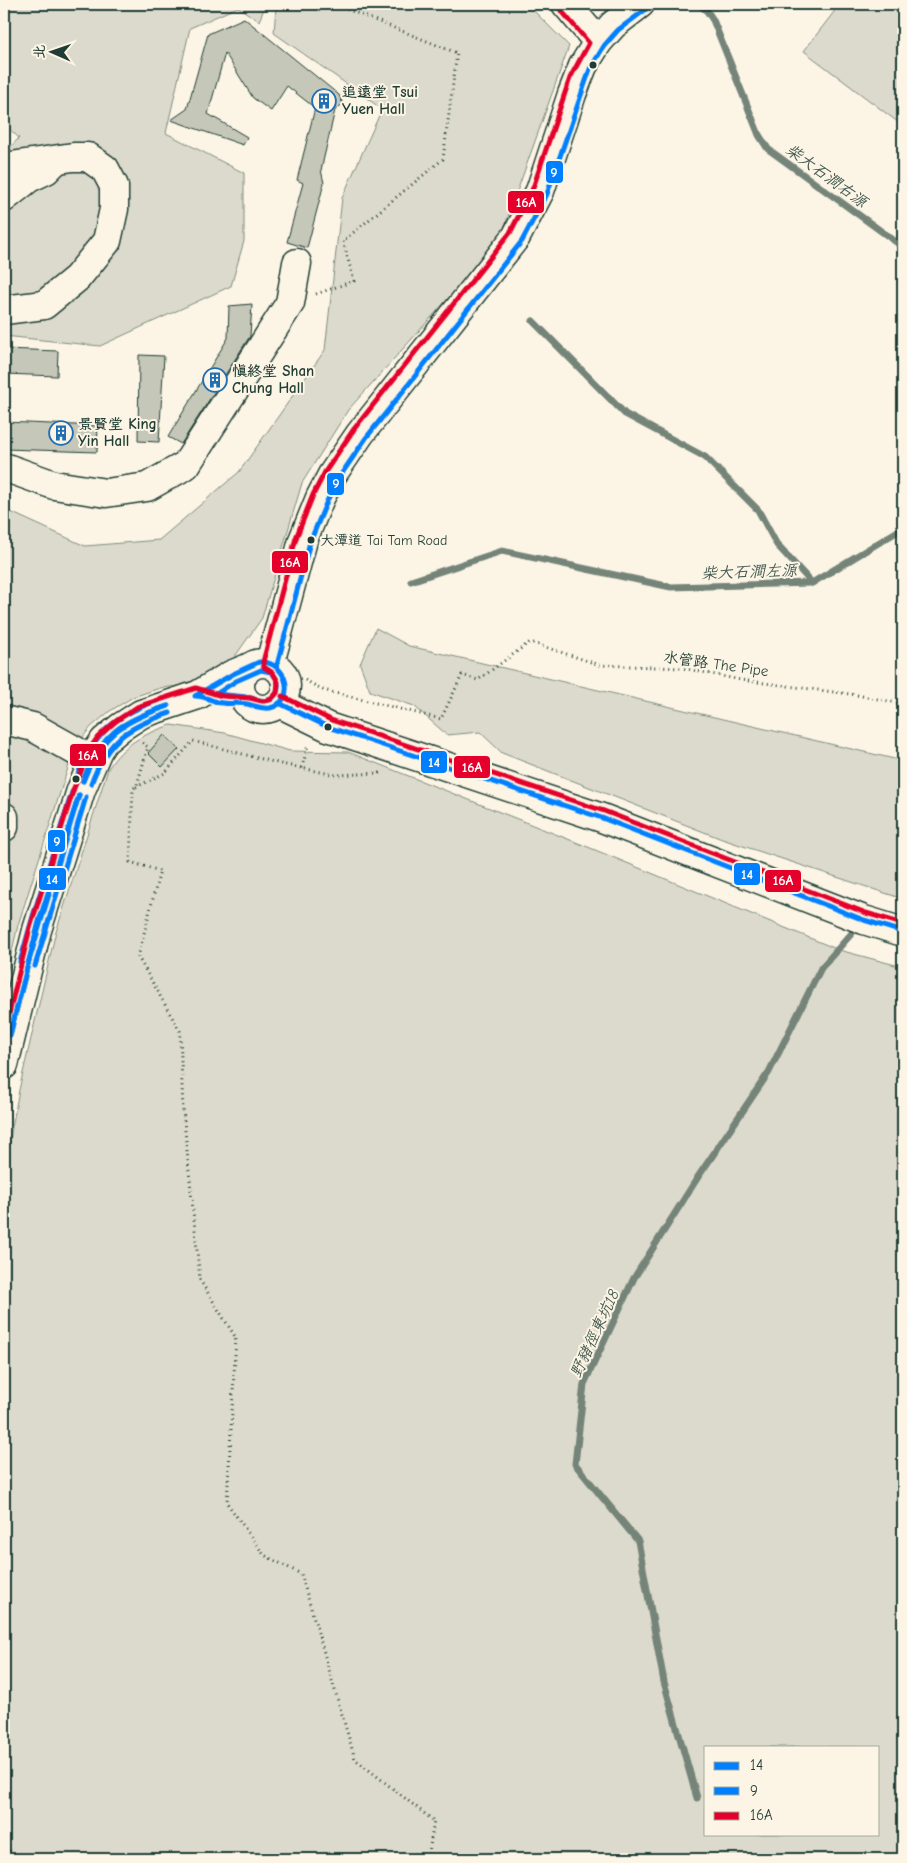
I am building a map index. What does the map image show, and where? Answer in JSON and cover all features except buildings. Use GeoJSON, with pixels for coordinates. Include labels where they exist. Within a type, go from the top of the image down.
{"type":"FeatureCollection","features":[{"type":"Feature","properties":{"kind":"main road"},"geometry":{"type":"LineString","coordinates":[[566,4],[598,42]]}},
{"type":"Feature","properties":{"kind":"main road"},"geometry":{"type":"LineString","coordinates":[[4,1064],[37,930],[81,790],[95,755],[104,741],[140,714],[198,695],[231,675],[259,666],[278,667],[283,673],[286,681],[284,697],[279,703],[268,709],[255,708],[244,700],[240,686],[243,674],[259,666],[303,540],[320,498],[332,475],[360,434],[516,237],[540,191],[577,80],[598,42],[613,25],[640,4]]}},
{"type":"Feature","properties":{"kind":"main road"},"geometry":{"type":"LineString","coordinates":[[4,166],[88,157],[104,169],[114,186],[114,209],[107,241],[77,278],[44,305],[4,310]]}},
{"type":"Feature","properties":{"kind":"main road"},"geometry":{"type":"LineString","coordinates":[[4,198],[29,178],[46,170],[58,159]]}},
{"type":"Feature","properties":{"kind":"main road"},"geometry":{"type":"LineString","coordinates":[[4,466],[54,485],[106,493],[147,487],[186,466],[290,303],[297,262]]}},
{"type":"Feature","properties":{"kind":"main road"},"geometry":{"type":"LineString","coordinates":[[198,695],[220,702],[249,705]]}},
{"type":"Feature","properties":{"kind":"main road"},"geometry":{"type":"LineString","coordinates":[[279,703],[328,727],[602,818],[864,920],[903,932]]}},
{"type":"Feature","properties":{"kind":"main road"},"geometry":{"type":"LineString","coordinates":[[4,720],[34,727],[95,755]]}},
{"type":"Feature","properties":{"kind":"main road"},"geometry":{"type":"LineString","coordinates":[[4,817],[4,827]]}},
{"type":"Feature","properties":{"kind":"path"},"geometry":{"type":"LineString","coordinates":[[290,303],[354,280],[343,240],[443,159],[457,53],[334,4]]}},
{"type":"Feature","properties":{"kind":"path","name":"水管路 The Pipe"},"geometry":{"type":"LineString","coordinates":[[304,680],[322,690],[441,719],[462,675],[478,680],[530,642],[600,665],[682,668],[741,680],[856,695],[903,704]]}},
{"type":"Feature","properties":{"kind":"path"},"geometry":{"type":"LineString","coordinates":[[302,768],[309,738]]}},
{"type":"Feature","properties":{"kind":"path"},"geometry":{"type":"LineString","coordinates":[[133,788],[165,773],[193,741],[336,775],[382,773]]}},
{"type":"Feature","properties":{"kind":"path"},"geometry":{"type":"LineString","coordinates":[[95,755],[141,742],[148,747],[137,785],[133,788],[130,862],[160,870],[138,957],[180,1031],[182,1111],[200,1280],[236,1338],[227,1504],[264,1555],[301,1574],[355,1759],[434,1821],[428,1859]]}},
{"type":"Feature","properties":{"kind":"path"},"geometry":{"type":"LineString","coordinates":[[4,1842],[15,1859]]}},
{"type":"Feature","properties":{"kind":"shaded area"},"geometry":{"type":"Polygon","coordinates":[[[4,4],[266,4],[259,21],[238,7],[190,28],[166,133],[244,173],[244,241],[231,286],[100,346],[4,336],[4,154],[19,138],[4,124],[4,4]]]}},
{"type":"Feature","properties":{"kind":"shaded area"},"geometry":{"type":"Polygon","coordinates":[[[305,4],[527,4],[569,46],[499,242],[348,410],[302,483],[262,618],[217,682],[160,688],[133,697],[110,711],[91,727],[73,752],[18,925],[4,986],[4,509],[85,546],[159,540],[239,472],[325,350],[342,198],[382,109],[274,33],[276,6],[305,4]]]}},
{"type":"Feature","properties":{"kind":"shaded area"},"geometry":{"type":"Polygon","coordinates":[[[840,4],[903,4],[903,126],[804,51],[840,4]]]}},
{"type":"Feature","properties":{"kind":"shaded area"},"geometry":{"type":"Polygon","coordinates":[[[376,628],[409,646],[903,761],[903,899],[722,839],[502,753],[480,732],[447,735],[414,706],[370,691],[360,664],[376,628]]]}},
{"type":"Feature","properties":{"kind":"shaded area"},"geometry":{"type":"Polygon","coordinates":[[[171,725],[225,733],[290,751],[348,752],[583,845],[839,950],[903,967],[903,1859],[4,1859],[4,1171],[19,1090],[55,935],[108,769],[127,746],[143,736],[171,725]]]}},
{"type":"Feature","properties":{"kind":"waterway","name":"柴大石澗右源"},"geometry":{"type":"LineString","coordinates":[[699,4],[713,20],[759,135],[768,149],[903,247]]}},
{"type":"Feature","properties":{"kind":"waterway","name":"柴大石澗左源"},"geometry":{"type":"LineString","coordinates":[[533,321],[625,414],[705,457],[758,510],[777,545],[812,583]]}},
{"type":"Feature","properties":{"kind":"waterway","name":"柴大石澗左源"},"geometry":{"type":"LineString","coordinates":[[411,581],[502,551],[671,587],[812,583],[903,528]]}},
{"type":"Feature","properties":{"kind":"waterway","name":"野豬徑東坑18"},"geometry":{"type":"LineString","coordinates":[[697,1798],[664,1682],[638,1541],[575,1464],[584,1384],[634,1278],[698,1177],[769,1072],[821,968],[860,924]]}},
{"type":"Feature","properties":{"kind":"transit line","name":"16A"},"geometry":{"type":"LineString","coordinates":[[4,1034],[30,928],[74,788],[91,747],[98,737],[116,721],[137,707],[196,688],[222,696],[262,701],[270,700],[277,693],[278,682],[273,673],[264,667],[263,662],[296,538],[313,495],[325,472],[354,429],[510,233],[533,188],[570,78],[589,43],[560,9]]}},
{"type":"Feature","properties":{"kind":"transit line","name":"9"},"geometry":{"type":"LineString","coordinates":[[277,665],[310,542],[338,479],[366,438],[522,241],[547,194],[590,69],[604,46],[618,30],[645,10]]}},
{"type":"Feature","properties":{"kind":"transit line","name":"14"},"geometry":{"type":"LineString","coordinates":[[259,662],[269,663],[277,668],[286,682],[284,698],[278,704],[270,708],[264,708],[243,703],[221,703],[195,696],[233,674],[259,662]]}},
{"type":"Feature","properties":{"kind":"transit line","name":"9"},"geometry":{"type":"LineString","coordinates":[[261,670],[271,672],[278,682],[277,692],[272,699],[264,701],[247,697],[216,694],[236,681],[261,670]]}},
{"type":"Feature","properties":{"kind":"transit line","name":"16A"},"geometry":{"type":"LineString","coordinates":[[282,696],[331,720],[604,811],[866,913],[903,924]]}},
{"type":"Feature","properties":{"kind":"transit line","name":"9"},"geometry":{"type":"LineString","coordinates":[[76,779],[91,748],[110,726],[134,711],[165,698]]}},
{"type":"Feature","properties":{"kind":"transit line","name":"14"},"geometry":{"type":"LineString","coordinates":[[279,703],[328,727],[602,818],[864,920],[903,932]]}},
{"type":"Feature","properties":{"kind":"transit line","name":"14"},"geometry":{"type":"LineString","coordinates":[[83,781],[97,752],[115,732],[137,717],[168,706]]}},
{"type":"Feature","properties":{"kind":"transit line","name":"14"},"geometry":{"type":"LineString","coordinates":[[83,781],[97,752],[115,732],[138,718],[168,706]]}},
{"type":"Feature","properties":{"kind":"transit line","name":"9"},"geometry":{"type":"LineString","coordinates":[[91,784],[104,756],[120,737],[142,724],[170,713]]}},
{"type":"Feature","properties":{"kind":"transit line","name":"9"},"geometry":{"type":"LineString","coordinates":[[20,962],[72,792]]}},
{"type":"Feature","properties":{"kind":"transit line","name":"14"},"geometry":{"type":"LineString","coordinates":[[28,964],[40,918],[79,795]]}},
{"type":"Feature","properties":{"kind":"transit line","name":"14"},"geometry":{"type":"LineString","coordinates":[[28,964],[79,795]]}},
{"type":"Feature","properties":{"kind":"transit line","name":"9"},"geometry":{"type":"LineString","coordinates":[[35,966],[86,797]]}},
{"type":"Feature","properties":{"kind":"transit line","name":"14"},"geometry":{"type":"LineString","coordinates":[[10,1035],[28,964]]}},
{"type":"Feature","properties":{"kind":"transit line","name":"14"},"geometry":{"type":"LineString","coordinates":[[10,1035],[28,964]]}},
{"type":"Feature","properties":{"kind":"place","name":"追遠堂 Tsui Yuen Hall"},"geometry":{"type":"Point","coordinates":[324,101]}},
{"type":"Feature","properties":{"kind":"place","name":"慎終堂 Shan Chung Hall"},"geometry":{"type":"Point","coordinates":[215,380]}},
{"type":"Feature","properties":{"kind":"place","name":"景賢堂 King Yin Hall"},"geometry":{"type":"Point","coordinates":[61,433]}},
{"type":"Feature","properties":{"kind":"place","name":"大潭道 Tai Tam Road"},"geometry":{"type":"Point","coordinates":[311,540]}}]}
